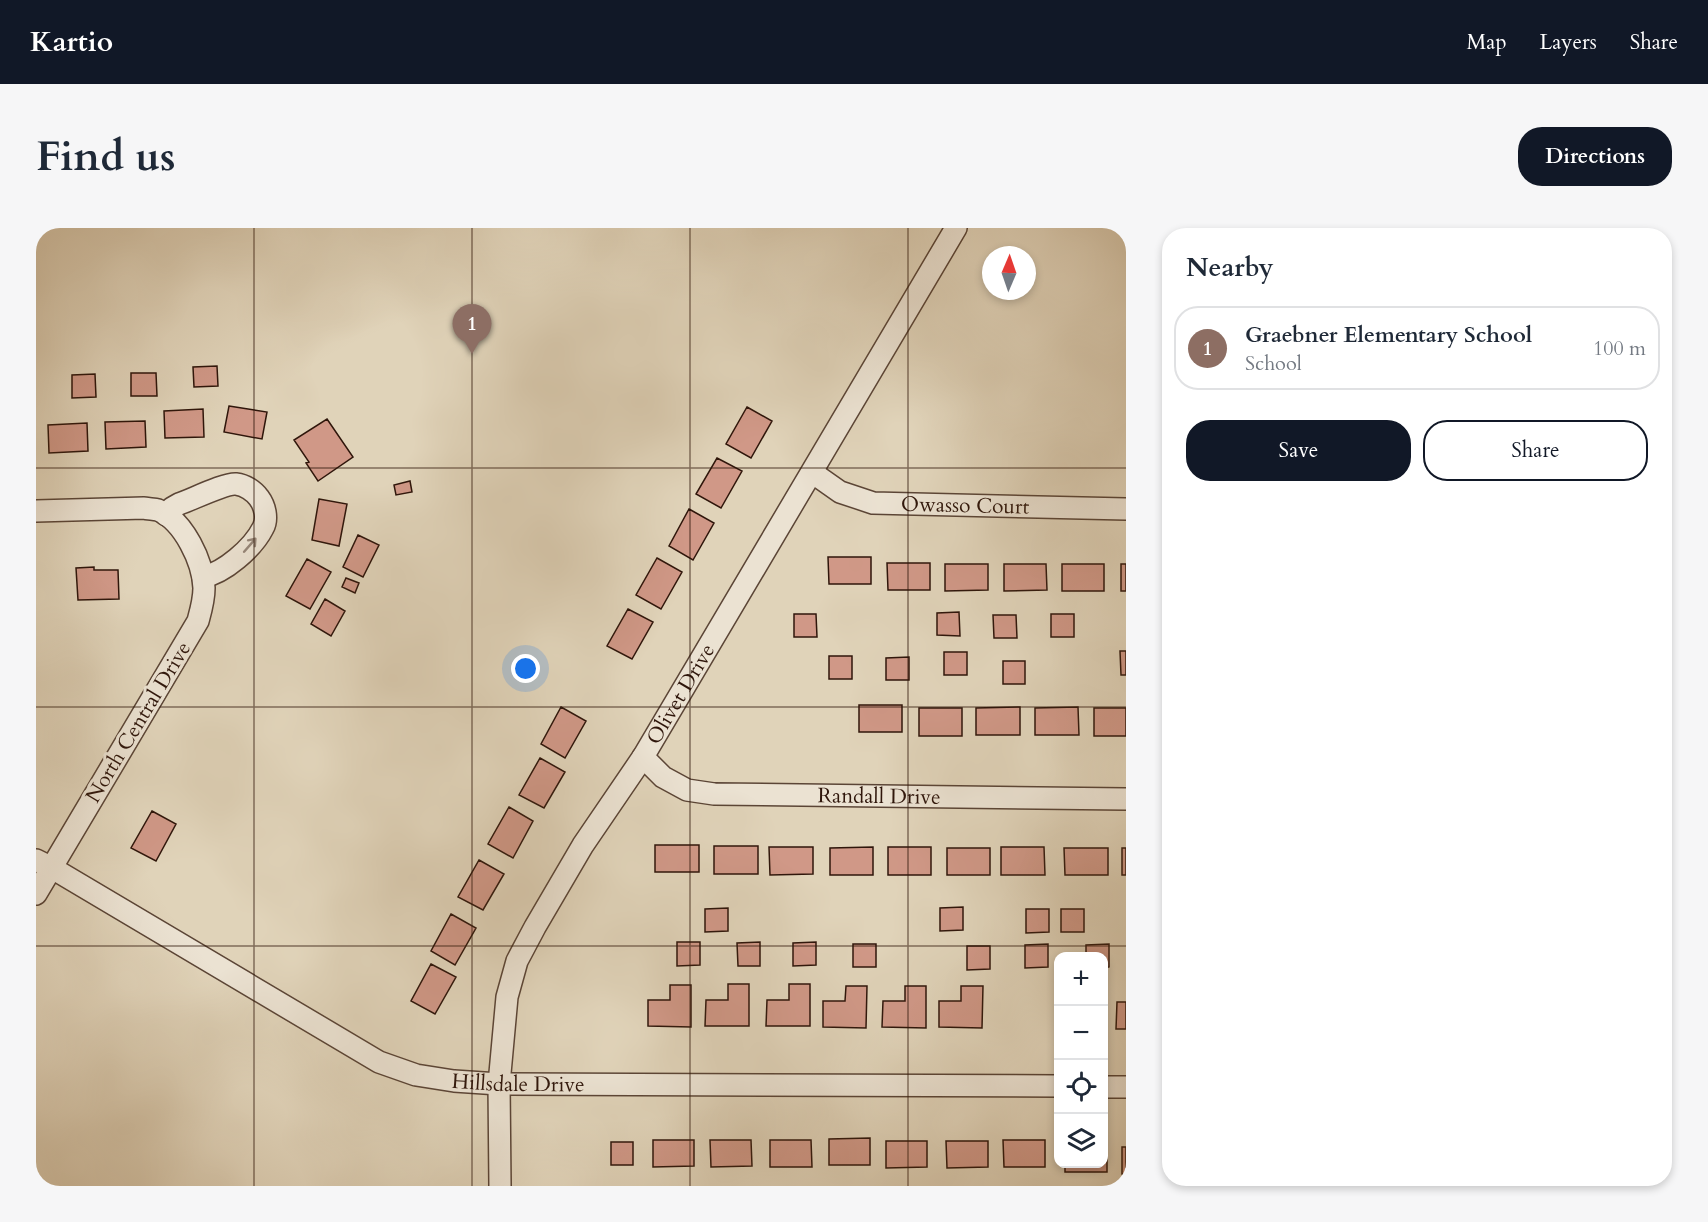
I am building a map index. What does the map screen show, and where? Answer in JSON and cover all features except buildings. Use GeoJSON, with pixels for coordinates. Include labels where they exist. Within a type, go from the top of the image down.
{"type":"FeatureCollection","features":[{"type":"Feature","properties":{"kind":"street","name":"Olivet Drive"},"geometry":{"type":"LineString","coordinates":[[500,1186],[499,1084],[507,997],[517,961],[583,845],[643,758],[956,228]]}},
{"type":"Feature","properties":{"kind":"street","name":"Owasso Court"},"geometry":{"type":"LineString","coordinates":[[813,473],[840,492],[873,503],[1126,509]]}},
{"type":"Feature","properties":{"kind":"street"},"geometry":{"type":"LineString","coordinates":[[36,511],[144,508],[157,510],[166,515],[179,504],[226,485],[236,484],[246,487],[256,494],[262,503],[266,516],[263,528],[243,553],[220,572],[203,577]]}},
{"type":"Feature","properties":{"kind":"street","name":"North Central Drive"},"geometry":{"type":"LineString","coordinates":[[36,894],[44,864],[198,621],[203,598],[201,566],[189,542],[166,515]]}},
{"type":"Feature","properties":{"kind":"street","name":"Randall Drive"},"geometry":{"type":"LineString","coordinates":[[643,758],[663,777],[687,790],[714,794],[1126,799]]}},
{"type":"Feature","properties":{"kind":"street","name":"Hillsdale Drive"},"geometry":{"type":"LineString","coordinates":[[44,864],[378,1062],[416,1075],[454,1081],[499,1084],[1054,1086]]}},
{"type":"Feature","properties":{"kind":"street"},"geometry":{"type":"LineString","coordinates":[[1108,1086],[1126,1087]]}},
{"type":"Feature","properties":{"kind":"place","name":"Graebner Elementary School"},"geometry":{"type":"Point","coordinates":[472,354]}}]}
